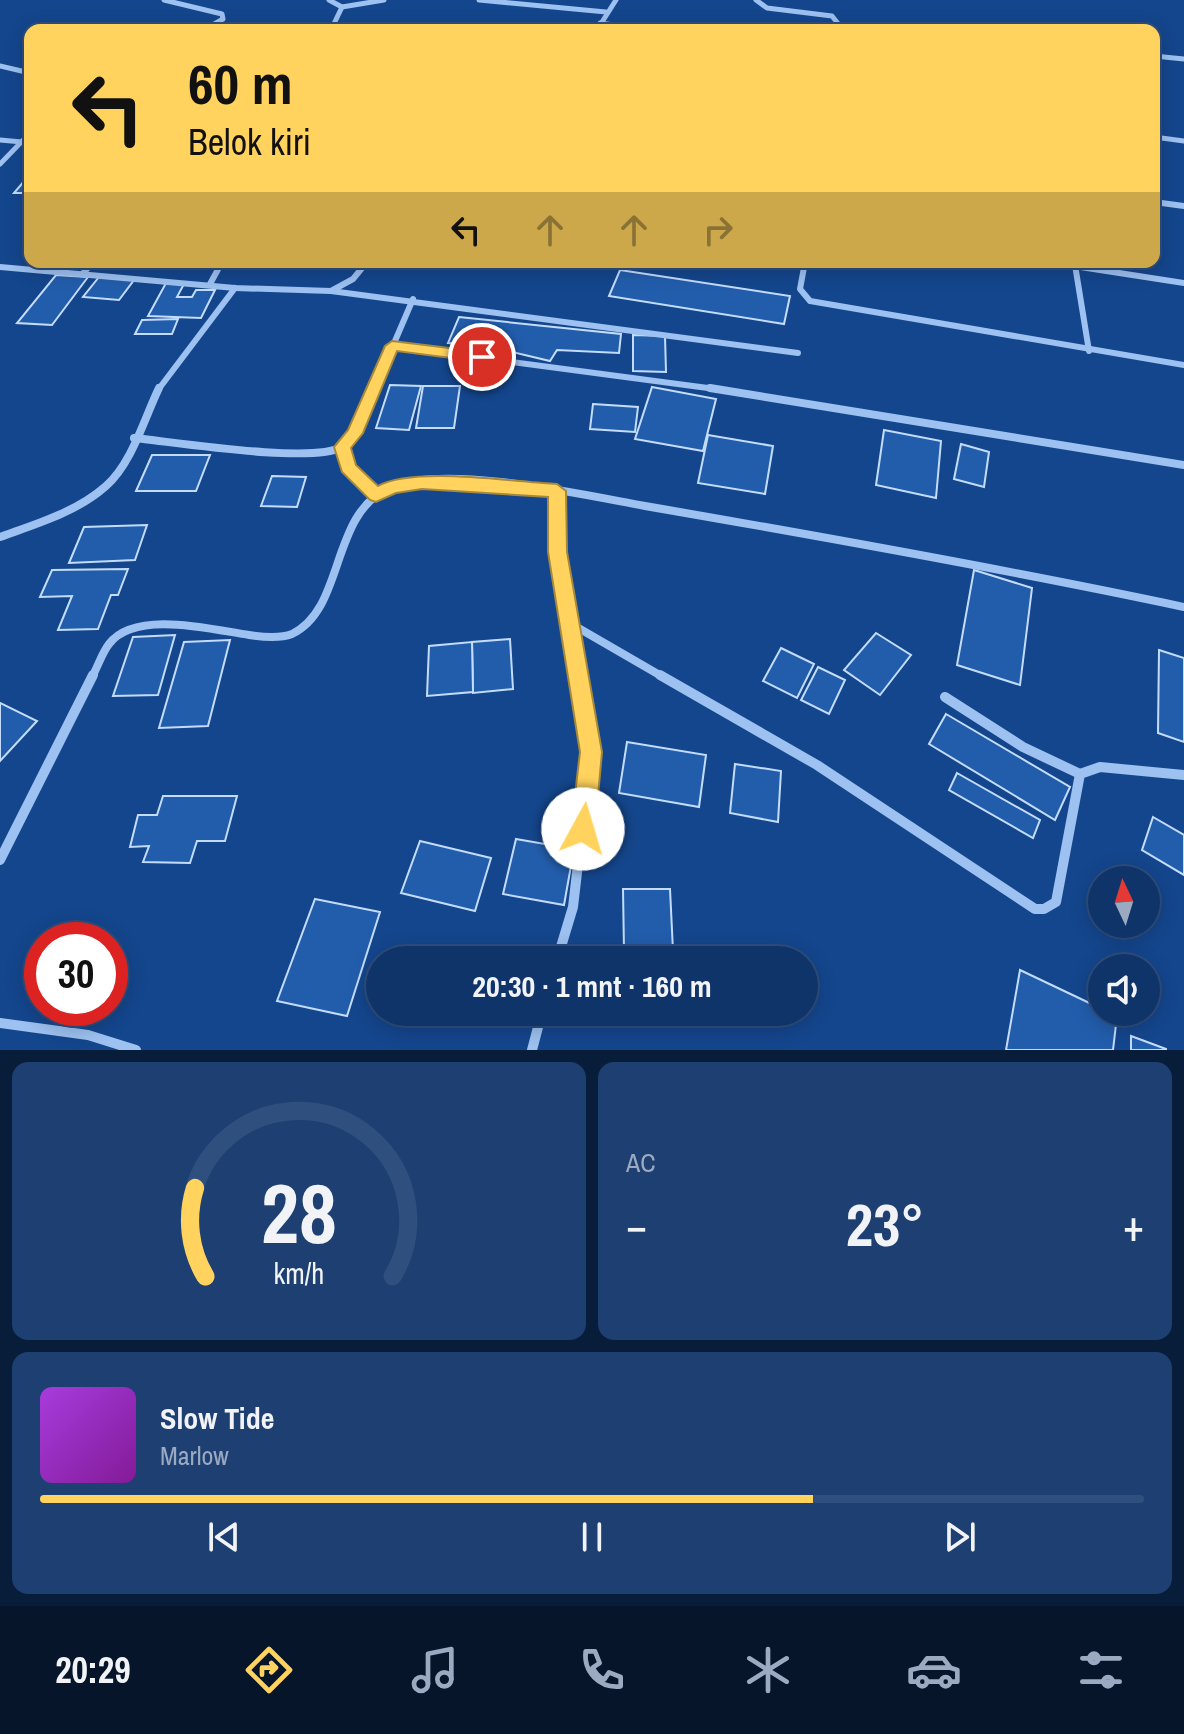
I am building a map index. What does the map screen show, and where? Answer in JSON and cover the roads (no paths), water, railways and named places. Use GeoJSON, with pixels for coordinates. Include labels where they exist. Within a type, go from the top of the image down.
{"type":"FeatureCollection","features":[{"type":"Feature","properties":{"kind":"street"},"geometry":{"type":"LineString","coordinates":[[164,0],[222,14],[223,19],[214,24]]}},
{"type":"Feature","properties":{"kind":"street"},"geometry":{"type":"LineString","coordinates":[[329,0],[342,7],[384,0]]}},
{"type":"Feature","properties":{"kind":"street"},"geometry":{"type":"LineString","coordinates":[[479,0],[606,12]]}},
{"type":"Feature","properties":{"kind":"street"},"geometry":{"type":"LineString","coordinates":[[607,24],[600,23],[616,0]]}},
{"type":"Feature","properties":{"kind":"street"},"geometry":{"type":"LineString","coordinates":[[756,0],[767,8],[832,16],[838,24]]}},
{"type":"Feature","properties":{"kind":"street"},"geometry":{"type":"LineString","coordinates":[[334,24],[342,7]]}},
{"type":"Feature","properties":{"kind":"street"},"geometry":{"type":"LineString","coordinates":[[1160,57],[1184,59]]}},
{"type":"Feature","properties":{"kind":"street"},"geometry":{"type":"LineString","coordinates":[[0,66],[24,72]]}},
{"type":"Feature","properties":{"kind":"street"},"geometry":{"type":"LineString","coordinates":[[1160,138],[1184,141]]}},
{"type":"Feature","properties":{"kind":"street"},"geometry":{"type":"LineString","coordinates":[[0,140],[22,142]]}},
{"type":"Feature","properties":{"kind":"street"},"geometry":{"type":"LineString","coordinates":[[0,164],[24,140]]}},
{"type":"Feature","properties":{"kind":"street"},"geometry":{"type":"LineString","coordinates":[[1160,203],[1184,206]]}},
{"type":"Feature","properties":{"kind":"street"},"geometry":{"type":"LineString","coordinates":[[0,267],[235,288],[331,291],[413,299],[798,353]]}},
{"type":"Feature","properties":{"kind":"street"},"geometry":{"type":"LineString","coordinates":[[83,273],[88,268]]}},
{"type":"Feature","properties":{"kind":"street"},"geometry":{"type":"LineString","coordinates":[[210,284],[219,268]]}},
{"type":"Feature","properties":{"kind":"street"},"geometry":{"type":"LineString","coordinates":[[331,291],[353,279],[362,268]]}},
{"type":"Feature","properties":{"kind":"street"},"geometry":{"type":"LineString","coordinates":[[803,268],[798,289],[810,301],[1184,365]]}},
{"type":"Feature","properties":{"kind":"street"},"geometry":{"type":"LineString","coordinates":[[1075,268],[1089,351]]}},
{"type":"Feature","properties":{"kind":"street"},"geometry":{"type":"LineString","coordinates":[[1093,268],[1184,283]]}},
{"type":"Feature","properties":{"kind":"street"},"geometry":{"type":"LineString","coordinates":[[0,537],[82,504],[106,486],[159,388],[235,288]]}},
{"type":"Feature","properties":{"kind":"street"},"geometry":{"type":"LineString","coordinates":[[134,438],[305,454],[342,447],[355,433],[413,299]]}},
{"type":"Feature","properties":{"kind":"street"},"geometry":{"type":"LineString","coordinates":[[392,346],[662,380],[1184,465]]}},
{"type":"Feature","properties":{"kind":"street"},"geometry":{"type":"LineString","coordinates":[[342,447],[348,468],[376,495]]}},
{"type":"Feature","properties":{"kind":"street"},"geometry":{"type":"LineString","coordinates":[[0,860],[110,642],[145,623],[178,624],[262,637],[291,634],[313,621],[329,577],[366,501],[392,486],[422,483],[557,491],[1015,571],[1184,607]]}},
{"type":"Feature","properties":{"kind":"street"},"geometry":{"type":"LineString","coordinates":[[557,491],[557,552],[591,752],[573,907],[561,946]]}},
{"type":"Feature","properties":{"kind":"street"},"geometry":{"type":"LineString","coordinates":[[568,622],[817,765],[1035,909],[1044,909],[1056,902],[1080,774]]}},
{"type":"Feature","properties":{"kind":"street"},"geometry":{"type":"LineString","coordinates":[[945,697],[1023,747],[1080,774],[1100,767],[1184,775]]}},
{"type":"Feature","properties":{"kind":"street"},"geometry":{"type":"LineString","coordinates":[[0,1023],[88,1035],[136,1050]]}},
{"type":"Feature","properties":{"kind":"street"},"geometry":{"type":"LineString","coordinates":[[532,1050],[538,1026]]}}]}
